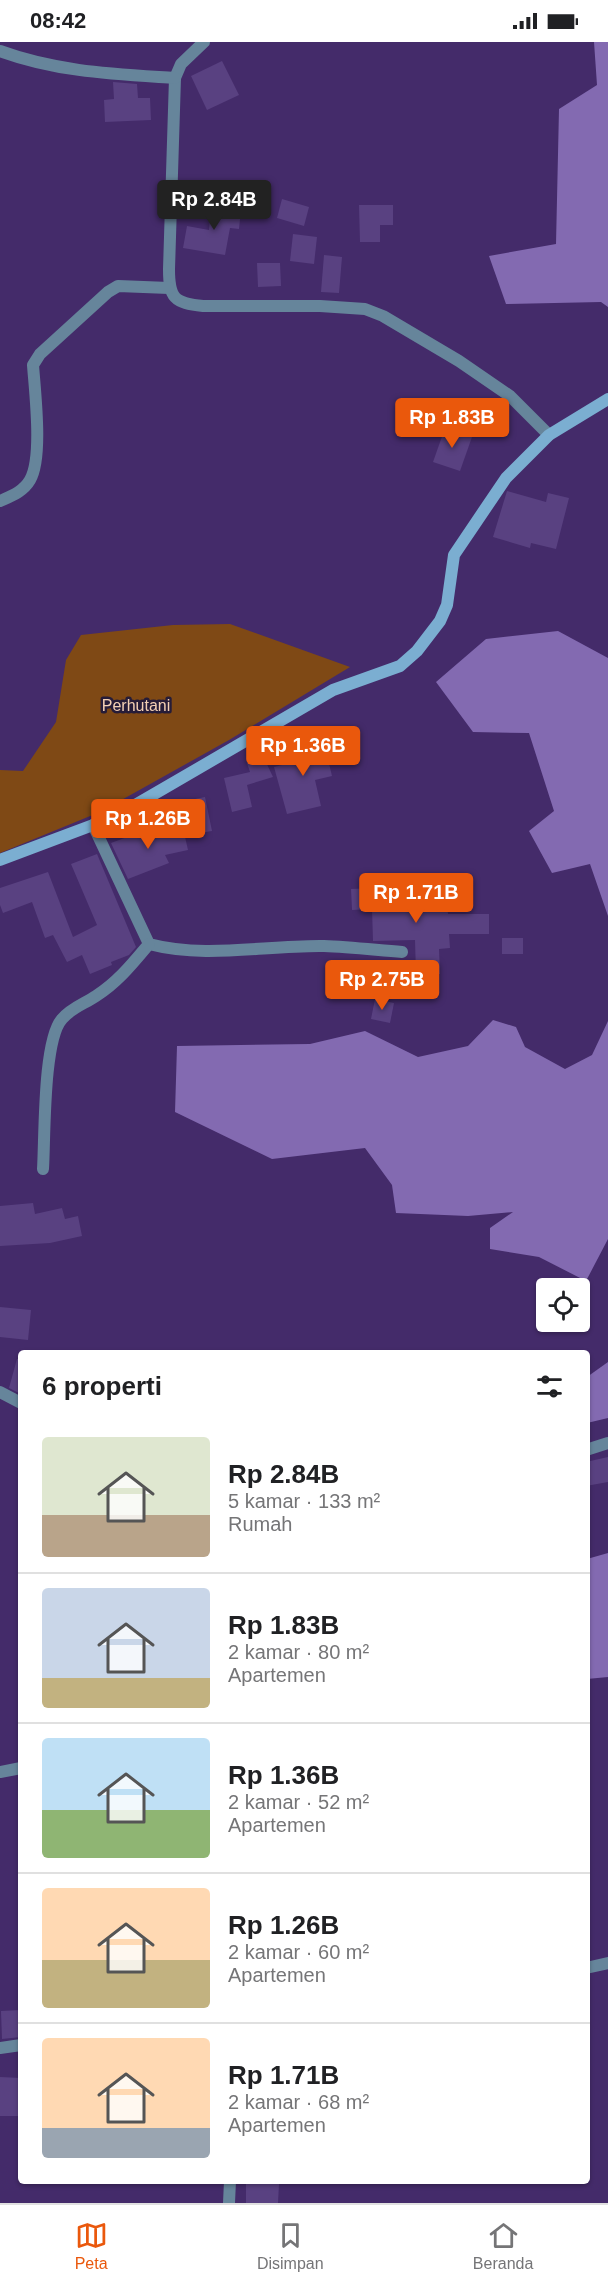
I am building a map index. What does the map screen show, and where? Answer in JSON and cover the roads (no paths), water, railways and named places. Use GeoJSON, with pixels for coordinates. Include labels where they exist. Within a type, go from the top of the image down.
{"type":"FeatureCollection","features":[{"type":"Feature","properties":{"kind":"street"},"geometry":{"type":"LineString","coordinates":[[204,42],[181,64],[175,78],[168,288],[174,298],[185,304],[203,306],[320,306],[365,309],[383,316],[459,361],[510,396],[549,435]]}},
{"type":"Feature","properties":{"kind":"street"},"geometry":{"type":"LineString","coordinates":[[0,51],[42,65],[96,73],[175,78]]}},
{"type":"Feature","properties":{"kind":"street"},"geometry":{"type":"LineString","coordinates":[[0,501],[15,495],[31,479],[37,447],[33,365],[40,354],[108,292],[118,286],[168,288]]}},
{"type":"Feature","properties":{"kind":"street"},"geometry":{"type":"LineString","coordinates":[[0,860],[93,825],[137,804],[333,690],[400,666],[417,651],[440,621],[447,605],[454,555],[506,478],[549,435],[608,399]]}},
{"type":"Feature","properties":{"kind":"street"},"geometry":{"type":"LineString","coordinates":[[93,825],[149,944]]}},
{"type":"Feature","properties":{"kind":"street"},"geometry":{"type":"LineString","coordinates":[[149,944],[201,952],[323,946],[402,952]]}},
{"type":"Feature","properties":{"kind":"street"},"geometry":{"type":"LineString","coordinates":[[43,1169],[49,1056],[55,1027],[76,1007],[96,996],[123,976],[149,944]]}},
{"type":"Feature","properties":{"kind":"street"},"geometry":{"type":"LineString","coordinates":[[0,1392],[18,1401]]}},
{"type":"Feature","properties":{"kind":"street"},"geometry":{"type":"LineString","coordinates":[[590,1449],[608,1443]]}},
{"type":"Feature","properties":{"kind":"street"},"geometry":{"type":"LineString","coordinates":[[0,1772],[18,1769]]}},
{"type":"Feature","properties":{"kind":"street"},"geometry":{"type":"LineString","coordinates":[[590,1967],[608,1963]]}},
{"type":"Feature","properties":{"kind":"street"},"geometry":{"type":"LineString","coordinates":[[0,2048],[18,2045]]}},
{"type":"Feature","properties":{"kind":"street"},"geometry":{"type":"LineString","coordinates":[[229,2203],[230,2184]]}},
{"type":"Feature","properties":{"kind":"park label","name":"Perhutani"},"geometry":{"type":"Point","coordinates":[136,705]}}]}
